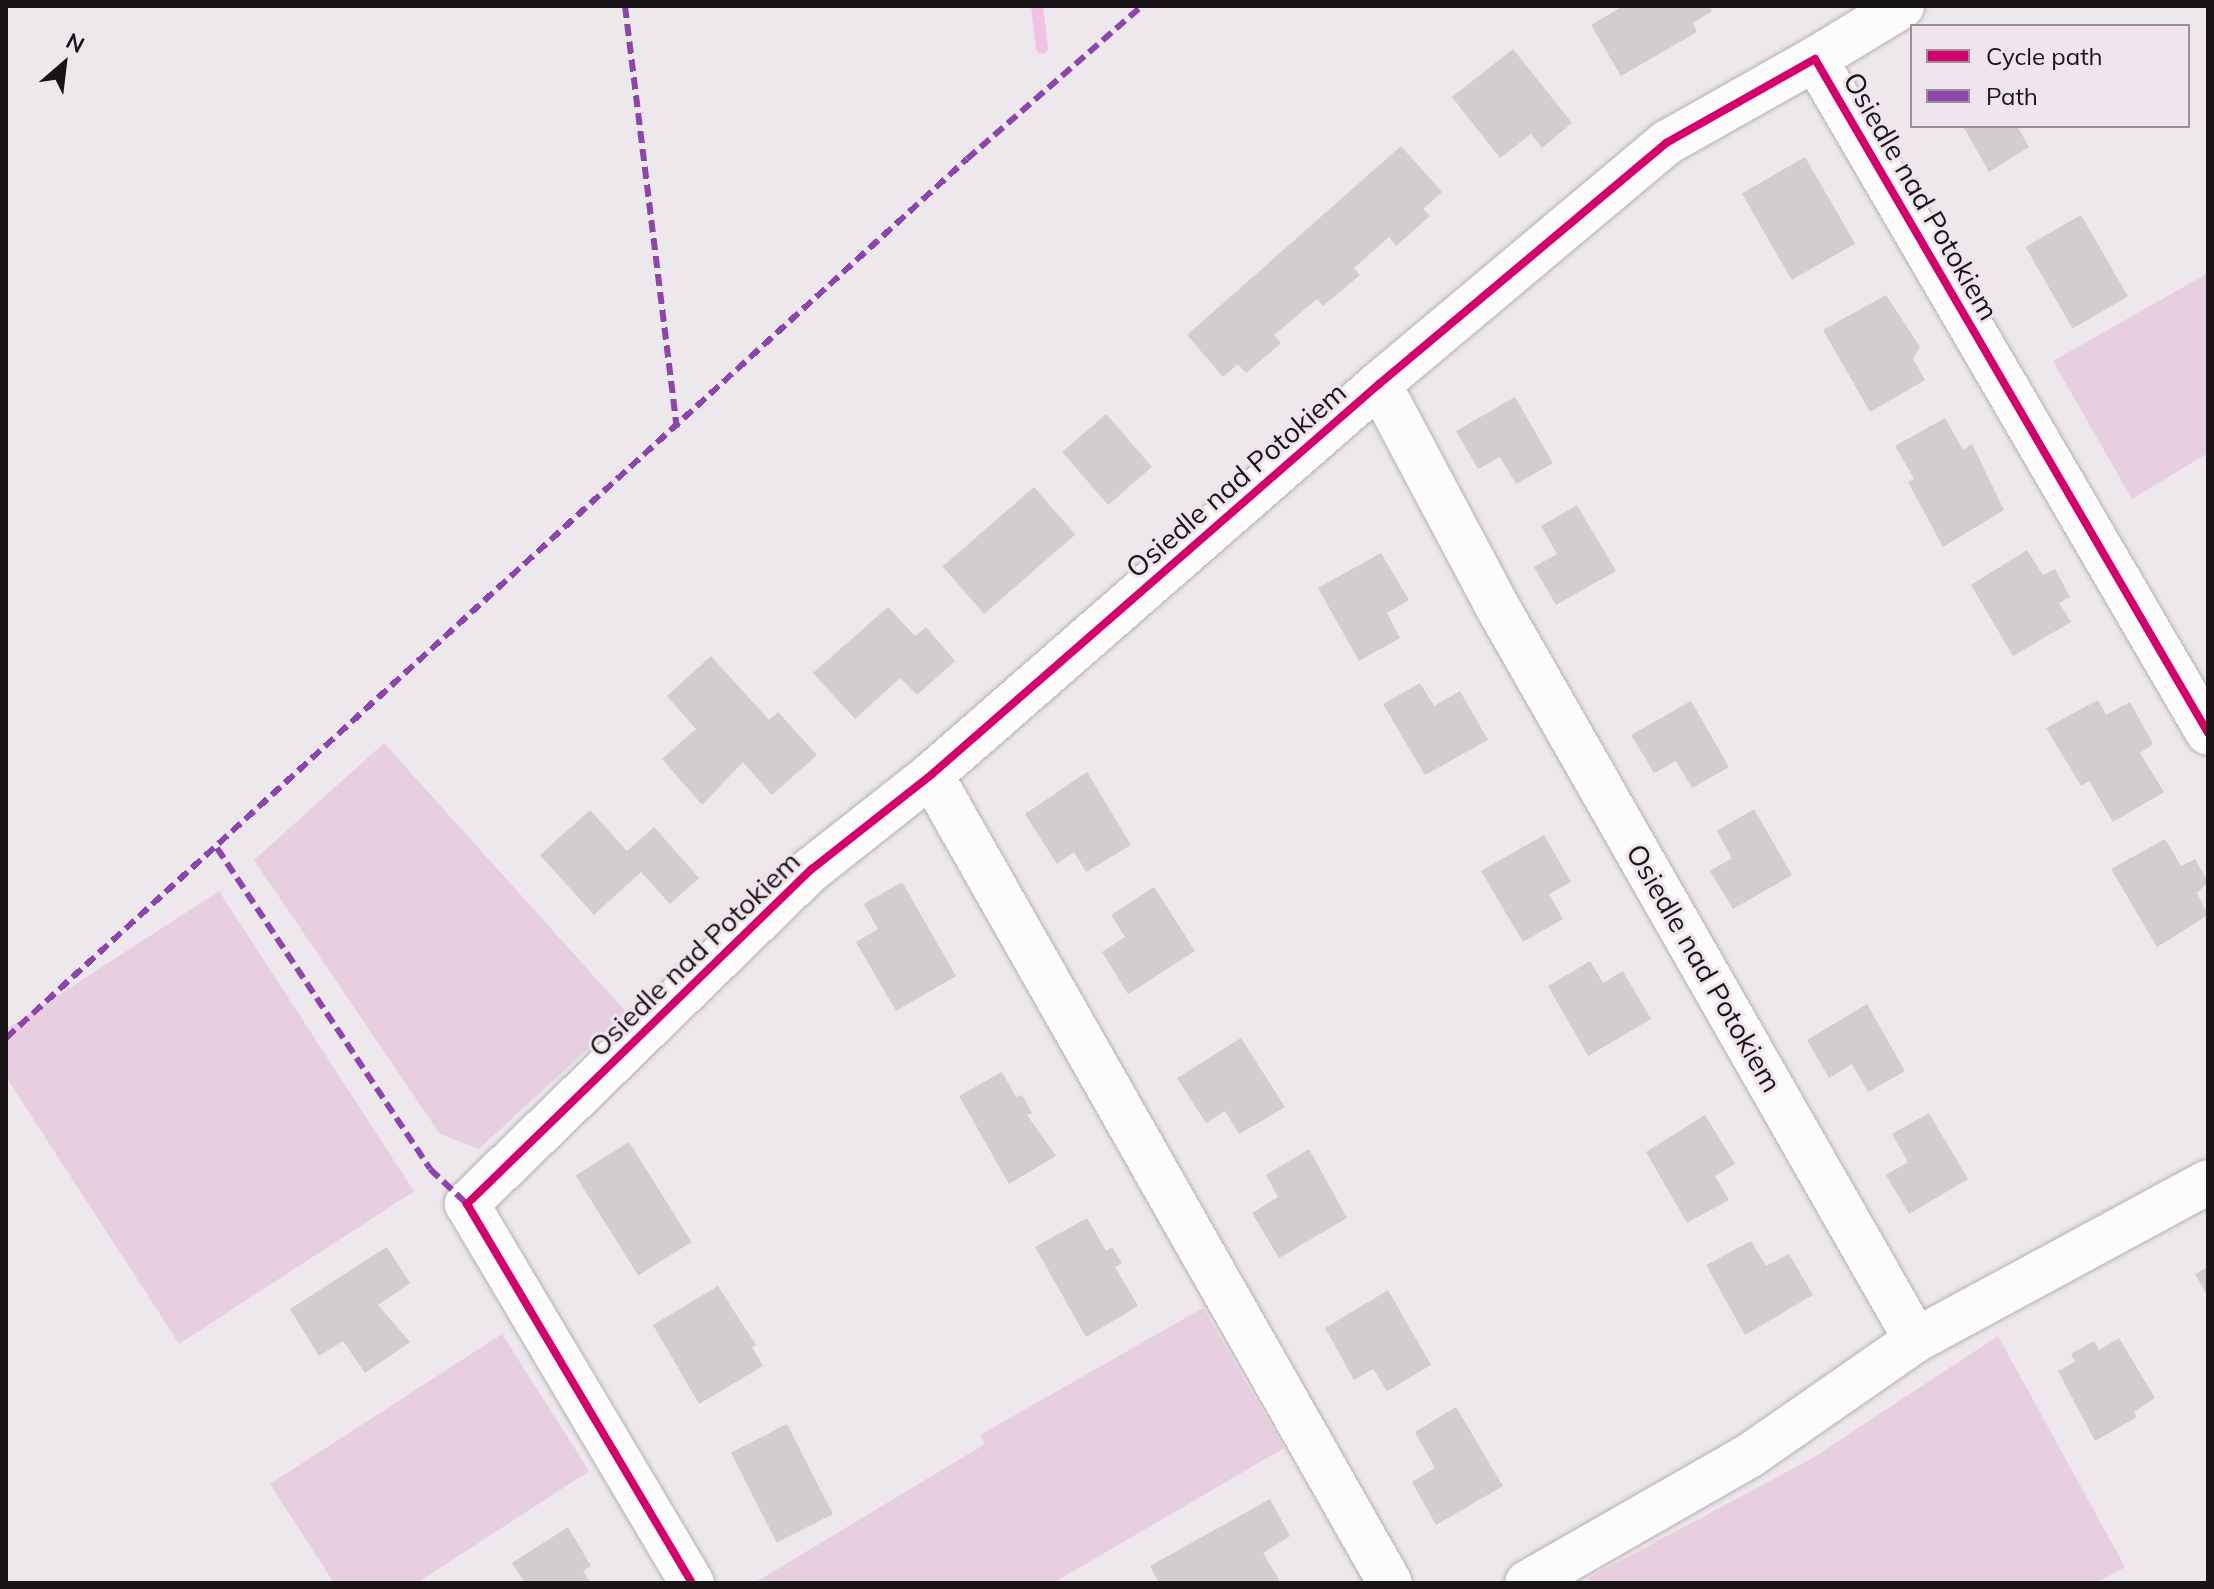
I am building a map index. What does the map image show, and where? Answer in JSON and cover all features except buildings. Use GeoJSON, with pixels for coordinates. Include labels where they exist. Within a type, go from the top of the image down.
{"type":"FeatureCollection","features":[{"type":"Feature","properties":{"kind":"street","name":"Osiedle nad Potokiem"},"geometry":{"type":"LineString","coordinates":[[692,1583],[467,1204],[812,869],[931,775],[1379,384],[1666,143],[1902,6]]}},
{"type":"Feature","properties":{"kind":"street","name":"Osiedle nad Potokiem"},"geometry":{"type":"LineString","coordinates":[[1815,59],[2208,733]]}},
{"type":"Feature","properties":{"kind":"street","name":"Osiedle nad Potokiem"},"geometry":{"type":"LineString","coordinates":[[1379,384],[1501,613],[1916,1340]]}},
{"type":"Feature","properties":{"kind":"street"},"geometry":{"type":"LineString","coordinates":[[931,775],[1390,1583]]}},
{"type":"Feature","properties":{"kind":"street"},"geometry":{"type":"LineString","coordinates":[[1527,1583],[1749,1456],[1916,1340],[2208,1182]]}},
{"type":"Feature","properties":{"kind":"shaded area"},"geometry":{"type":"Polygon","coordinates":[[[2208,273],[2208,453],[2132,499],[2053,361],[2208,273]]]}},
{"type":"Feature","properties":{"kind":"shaded area"},"geometry":{"type":"Polygon","coordinates":[[[384,743],[627,1013],[479,1149],[440,1134],[254,860],[384,743]]]}},
{"type":"Feature","properties":{"kind":"shaded area"},"geometry":{"type":"Polygon","coordinates":[[[219,891],[414,1191],[179,1344],[6,1077],[6,1029],[219,891]]]}},
{"type":"Feature","properties":{"kind":"shaded area"},"geometry":{"type":"Polygon","coordinates":[[[1203,1308],[1284,1448],[1053,1583],[754,1583],[985,1444],[980,1435],[1203,1308]]]}},
{"type":"Feature","properties":{"kind":"shaded area"},"geometry":{"type":"Polygon","coordinates":[[[502,1334],[589,1471],[417,1583],[334,1583],[270,1484],[502,1334]]]}},
{"type":"Feature","properties":{"kind":"shaded area"},"geometry":{"type":"Polygon","coordinates":[[[1998,1336],[2125,1567],[2096,1583],[1591,1583],[1588,1578],[1811,1459],[1998,1336]]]}},
{"type":"Feature","properties":{"kind":"waterway"},"geometry":{"type":"LineString","coordinates":[[1037,6],[1042,48]]}},
{"type":"Feature","properties":{"kind":"marked path"},"geometry":{"type":"LineString","coordinates":[[625,6],[677,428]]}},
{"type":"Feature","properties":{"kind":"marked path"},"geometry":{"type":"LineString","coordinates":[[6,1038],[967,159],[1142,6]]}},
{"type":"Feature","properties":{"kind":"marked path"},"geometry":{"type":"LineString","coordinates":[[217,848],[430,1169],[467,1204]]}},
{"type":"Feature","properties":{"kind":"cycle path"},"geometry":{"type":"LineString","coordinates":[[692,1583],[467,1204],[812,869],[931,775],[1379,384],[1666,143],[1815,59],[2208,733]]}}]}
